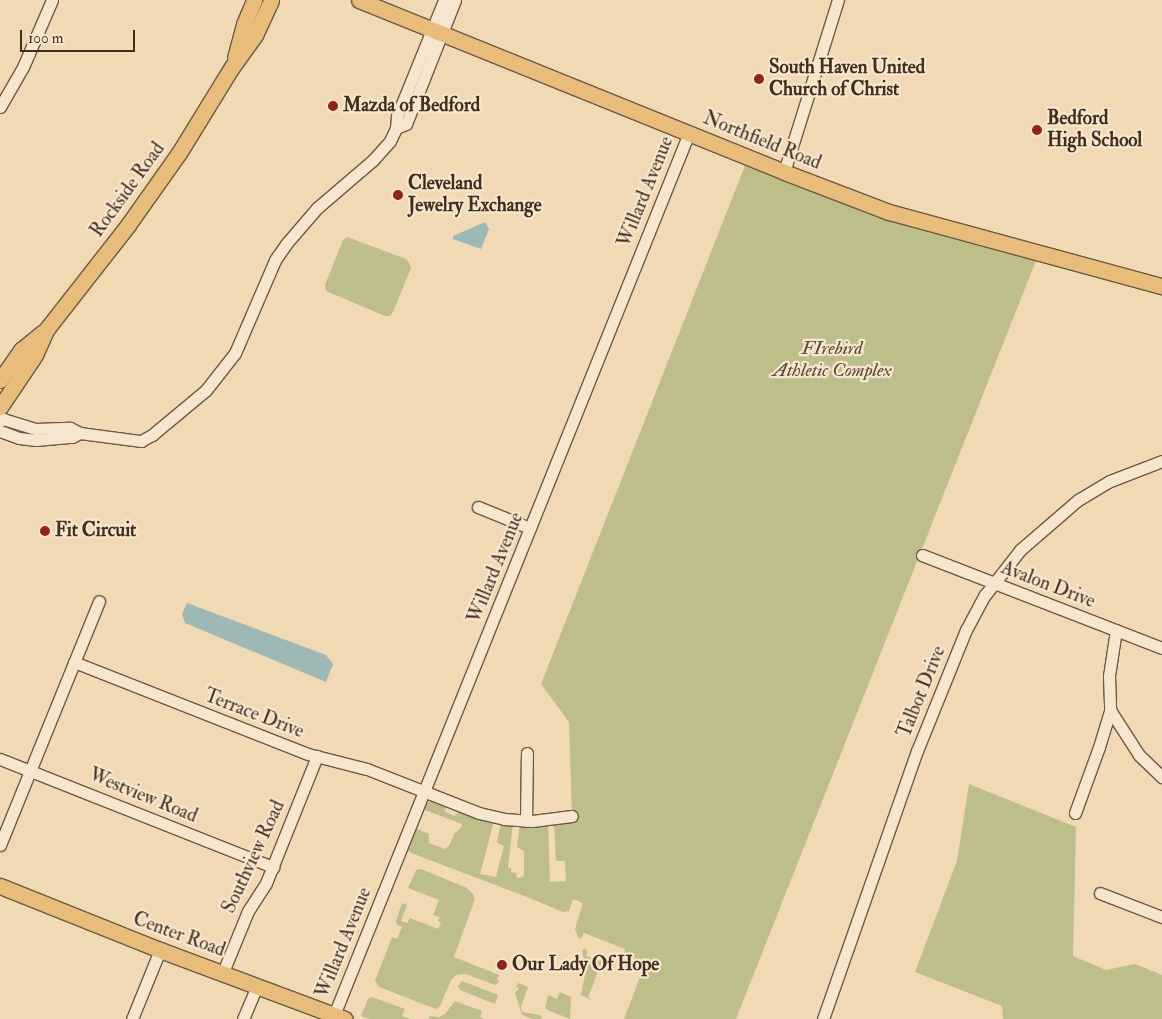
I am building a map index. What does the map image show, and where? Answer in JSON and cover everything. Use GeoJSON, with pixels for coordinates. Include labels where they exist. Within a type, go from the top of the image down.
{"type":"FeatureCollection","features":[{"type":"Feature","properties":{"kind":"main road","name":"Rockside Road"},"geometry":{"type":"LineString","coordinates":[[232,66],[244,24],[254,0]]}},
{"type":"Feature","properties":{"kind":"main road","name":"Rockside Road"},"geometry":{"type":"LineString","coordinates":[[0,380],[21,350],[46,330],[153,192],[202,118],[232,66],[256,35],[271,0]]}},
{"type":"Feature","properties":{"kind":"main road","name":"Northfield Road"},"geometry":{"type":"LineString","coordinates":[[359,0],[784,172],[888,212],[1162,286]]}},
{"type":"Feature","properties":{"kind":"main road","name":"Rockside Road"},"geometry":{"type":"LineString","coordinates":[[0,407],[35,355],[46,330]]}},
{"type":"Feature","properties":{"kind":"main road","name":"Center Road"},"geometry":{"type":"LineString","coordinates":[[0,886],[160,950],[339,1017]]}},
{"type":"Feature","properties":{"kind":"street"},"geometry":{"type":"LineString","coordinates":[[0,107],[23,67],[52,0]]}},
{"type":"Feature","properties":{"kind":"street"},"geometry":{"type":"LineString","coordinates":[[438,31],[444,0]]}},
{"type":"Feature","properties":{"kind":"street"},"geometry":{"type":"LineString","coordinates":[[0,421],[3,419],[35,429],[70,428],[80,433],[141,440],[152,436],[206,390],[235,353],[275,260],[286,244],[317,208],[373,160],[390,141],[396,128],[397,116],[455,0]]}},
{"type":"Feature","properties":{"kind":"street"},"geometry":{"type":"LineString","coordinates":[[784,172],[838,0]]}},
{"type":"Feature","properties":{"kind":"street","name":"Willard Avenue"},"geometry":{"type":"LineString","coordinates":[[339,1017],[424,792],[688,133]]}},
{"type":"Feature","properties":{"kind":"street"},"geometry":{"type":"LineString","coordinates":[[0,431],[19,438],[36,440],[72,437],[80,433]]}},
{"type":"Feature","properties":{"kind":"street","name":"Talbot Drive"},"geometry":{"type":"LineString","coordinates":[[824,1019],[917,750],[966,630],[993,583],[1034,536],[1078,500],[1110,481],[1162,461]]}},
{"type":"Feature","properties":{"kind":"street"},"geometry":{"type":"LineString","coordinates":[[478,507],[530,528]]}},
{"type":"Feature","properties":{"kind":"street","name":"Avalon Drive"},"geometry":{"type":"LineString","coordinates":[[922,555],[1162,648]]}},
{"type":"Feature","properties":{"kind":"street"},"geometry":{"type":"LineString","coordinates":[[0,845],[99,601]]}},
{"type":"Feature","properties":{"kind":"street"},"geometry":{"type":"LineString","coordinates":[[1075,813],[1110,710],[1109,676],[1116,630]]}},
{"type":"Feature","properties":{"kind":"street","name":"Terrace Drive"},"geometry":{"type":"LineString","coordinates":[[74,662],[317,756],[366,769],[479,813],[504,819],[526,821],[552,820],[572,816]]}},
{"type":"Feature","properties":{"kind":"street"},"geometry":{"type":"LineString","coordinates":[[1110,710],[1140,755],[1162,777]]}},
{"type":"Feature","properties":{"kind":"street"},"geometry":{"type":"LineString","coordinates":[[1102,738],[1110,733],[1127,736]]}},
{"type":"Feature","properties":{"kind":"street"},"geometry":{"type":"LineString","coordinates":[[526,821],[527,753]]}},
{"type":"Feature","properties":{"kind":"street","name":"Southview Road"},"geometry":{"type":"LineString","coordinates":[[223,972],[248,911],[266,883],[273,867],[317,756]]}},
{"type":"Feature","properties":{"kind":"street","name":"Westview Road"},"geometry":{"type":"LineString","coordinates":[[0,759],[273,867]]}},
{"type":"Feature","properties":{"kind":"street"},"geometry":{"type":"LineString","coordinates":[[1100,893],[1162,917]]}},
{"type":"Feature","properties":{"kind":"street"},"geometry":{"type":"LineString","coordinates":[[132,1019],[160,950]]}},
{"type":"Feature","properties":{"kind":"street"},"geometry":{"type":"LineString","coordinates":[[243,1019],[257,986]]}},
{"type":"Feature","properties":{"kind":"green space","name":"FIrebird Athletic Complex"},"geometry":{"type":"Polygon","coordinates":[[[748,158],[784,172],[1039,253],[736,1019],[624,1019],[645,964],[624,956],[625,949],[584,933],[581,939],[578,937],[575,929],[583,903],[573,899],[569,911],[563,912],[411,853],[406,849],[415,828],[429,834],[429,843],[445,849],[449,846],[454,834],[461,828],[462,824],[422,809],[424,803],[433,801],[446,805],[445,812],[455,816],[459,811],[494,821],[480,874],[496,877],[504,846],[497,843],[501,822],[513,823],[508,868],[511,868],[511,872],[516,873],[517,878],[520,878],[524,876],[524,851],[517,847],[520,824],[548,824],[550,882],[566,881],[565,861],[556,861],[554,823],[578,819],[572,816],[569,722],[541,684],[748,158]]]}},
{"type":"Feature","properties":{"kind":"green space"},"geometry":{"type":"Polygon","coordinates":[[[347,237],[406,259],[410,264],[411,268],[390,316],[385,316],[326,291],[325,285],[343,240],[347,237]]]}},
{"type":"Feature","properties":{"kind":"green space"},"geometry":{"type":"Polygon","coordinates":[[[969,784],[1076,827],[1073,956],[1106,970],[1135,964],[1162,975],[1162,1019],[1003,1019],[1002,1006],[915,972],[957,861],[969,784]]]}},
{"type":"Feature","properties":{"kind":"green space"},"geometry":{"type":"Polygon","coordinates":[[[421,869],[467,888],[473,894],[475,899],[454,957],[499,975],[497,980],[500,981],[495,985],[466,974],[456,975],[451,980],[440,1006],[436,1009],[379,987],[375,981],[392,937],[397,939],[402,927],[397,925],[396,921],[402,903],[407,905],[401,921],[407,923],[410,918],[438,929],[441,923],[438,921],[440,917],[433,915],[439,900],[408,888],[416,870],[421,869]]]}},
{"type":"Feature","properties":{"kind":"green space"},"geometry":{"type":"Polygon","coordinates":[[[585,949],[587,951],[586,956],[600,961],[602,956],[609,959],[603,959],[588,997],[593,1001],[581,995],[586,970],[582,950],[585,949]]]}},
{"type":"Feature","properties":{"kind":"green space"},"geometry":{"type":"Polygon","coordinates":[[[462,981],[498,995],[495,1004],[460,990],[458,986],[462,981]]]}},
{"type":"Feature","properties":{"kind":"green space"},"geometry":{"type":"Polygon","coordinates":[[[518,983],[528,987],[521,1007],[522,1012],[540,1015],[542,1019],[532,1019],[522,1015],[515,993],[519,988],[516,987],[518,983]]]}},
{"type":"Feature","properties":{"kind":"green space"},"geometry":{"type":"Polygon","coordinates":[[[560,992],[571,997],[570,1019],[545,1009],[548,995],[557,999],[560,992]]]}},
{"type":"Feature","properties":{"kind":"green space"},"geometry":{"type":"Polygon","coordinates":[[[372,997],[405,1009],[402,1016],[411,1019],[369,1019],[361,1016],[368,999],[372,997]]]}},
{"type":"Feature","properties":{"kind":"green space"},"geometry":{"type":"Polygon","coordinates":[[[455,1001],[482,1011],[480,1017],[484,1019],[428,1019],[430,1016],[439,1017],[445,1014],[455,1001]]]}},
{"type":"Feature","properties":{"kind":"water"},"geometry":{"type":"Polygon","coordinates":[[[485,222],[489,229],[481,249],[453,239],[453,236],[485,222]]]}},
{"type":"Feature","properties":{"kind":"water"},"geometry":{"type":"Polygon","coordinates":[[[187,603],[326,655],[333,664],[326,682],[185,623],[182,614],[187,603]]]}},
{"type":"Feature","properties":{"kind":"place","name":"South Haven United Church of Christ"},"geometry":{"type":"Point","coordinates":[759,79]}},
{"type":"Feature","properties":{"kind":"place","name":"Mazda of Bedford"},"geometry":{"type":"Point","coordinates":[333,106]}},
{"type":"Feature","properties":{"kind":"place","name":"Bedford High School"},"geometry":{"type":"Point","coordinates":[1037,130]}},
{"type":"Feature","properties":{"kind":"place","name":"Cleveland Jewelry Exchange"},"geometry":{"type":"Point","coordinates":[398,195]}},
{"type":"Feature","properties":{"kind":"place","name":"Fit Circuit"},"geometry":{"type":"Point","coordinates":[45,531]}},
{"type":"Feature","properties":{"kind":"place","name":"Our Lady Of Hope"},"geometry":{"type":"Point","coordinates":[502,965]}}]}
